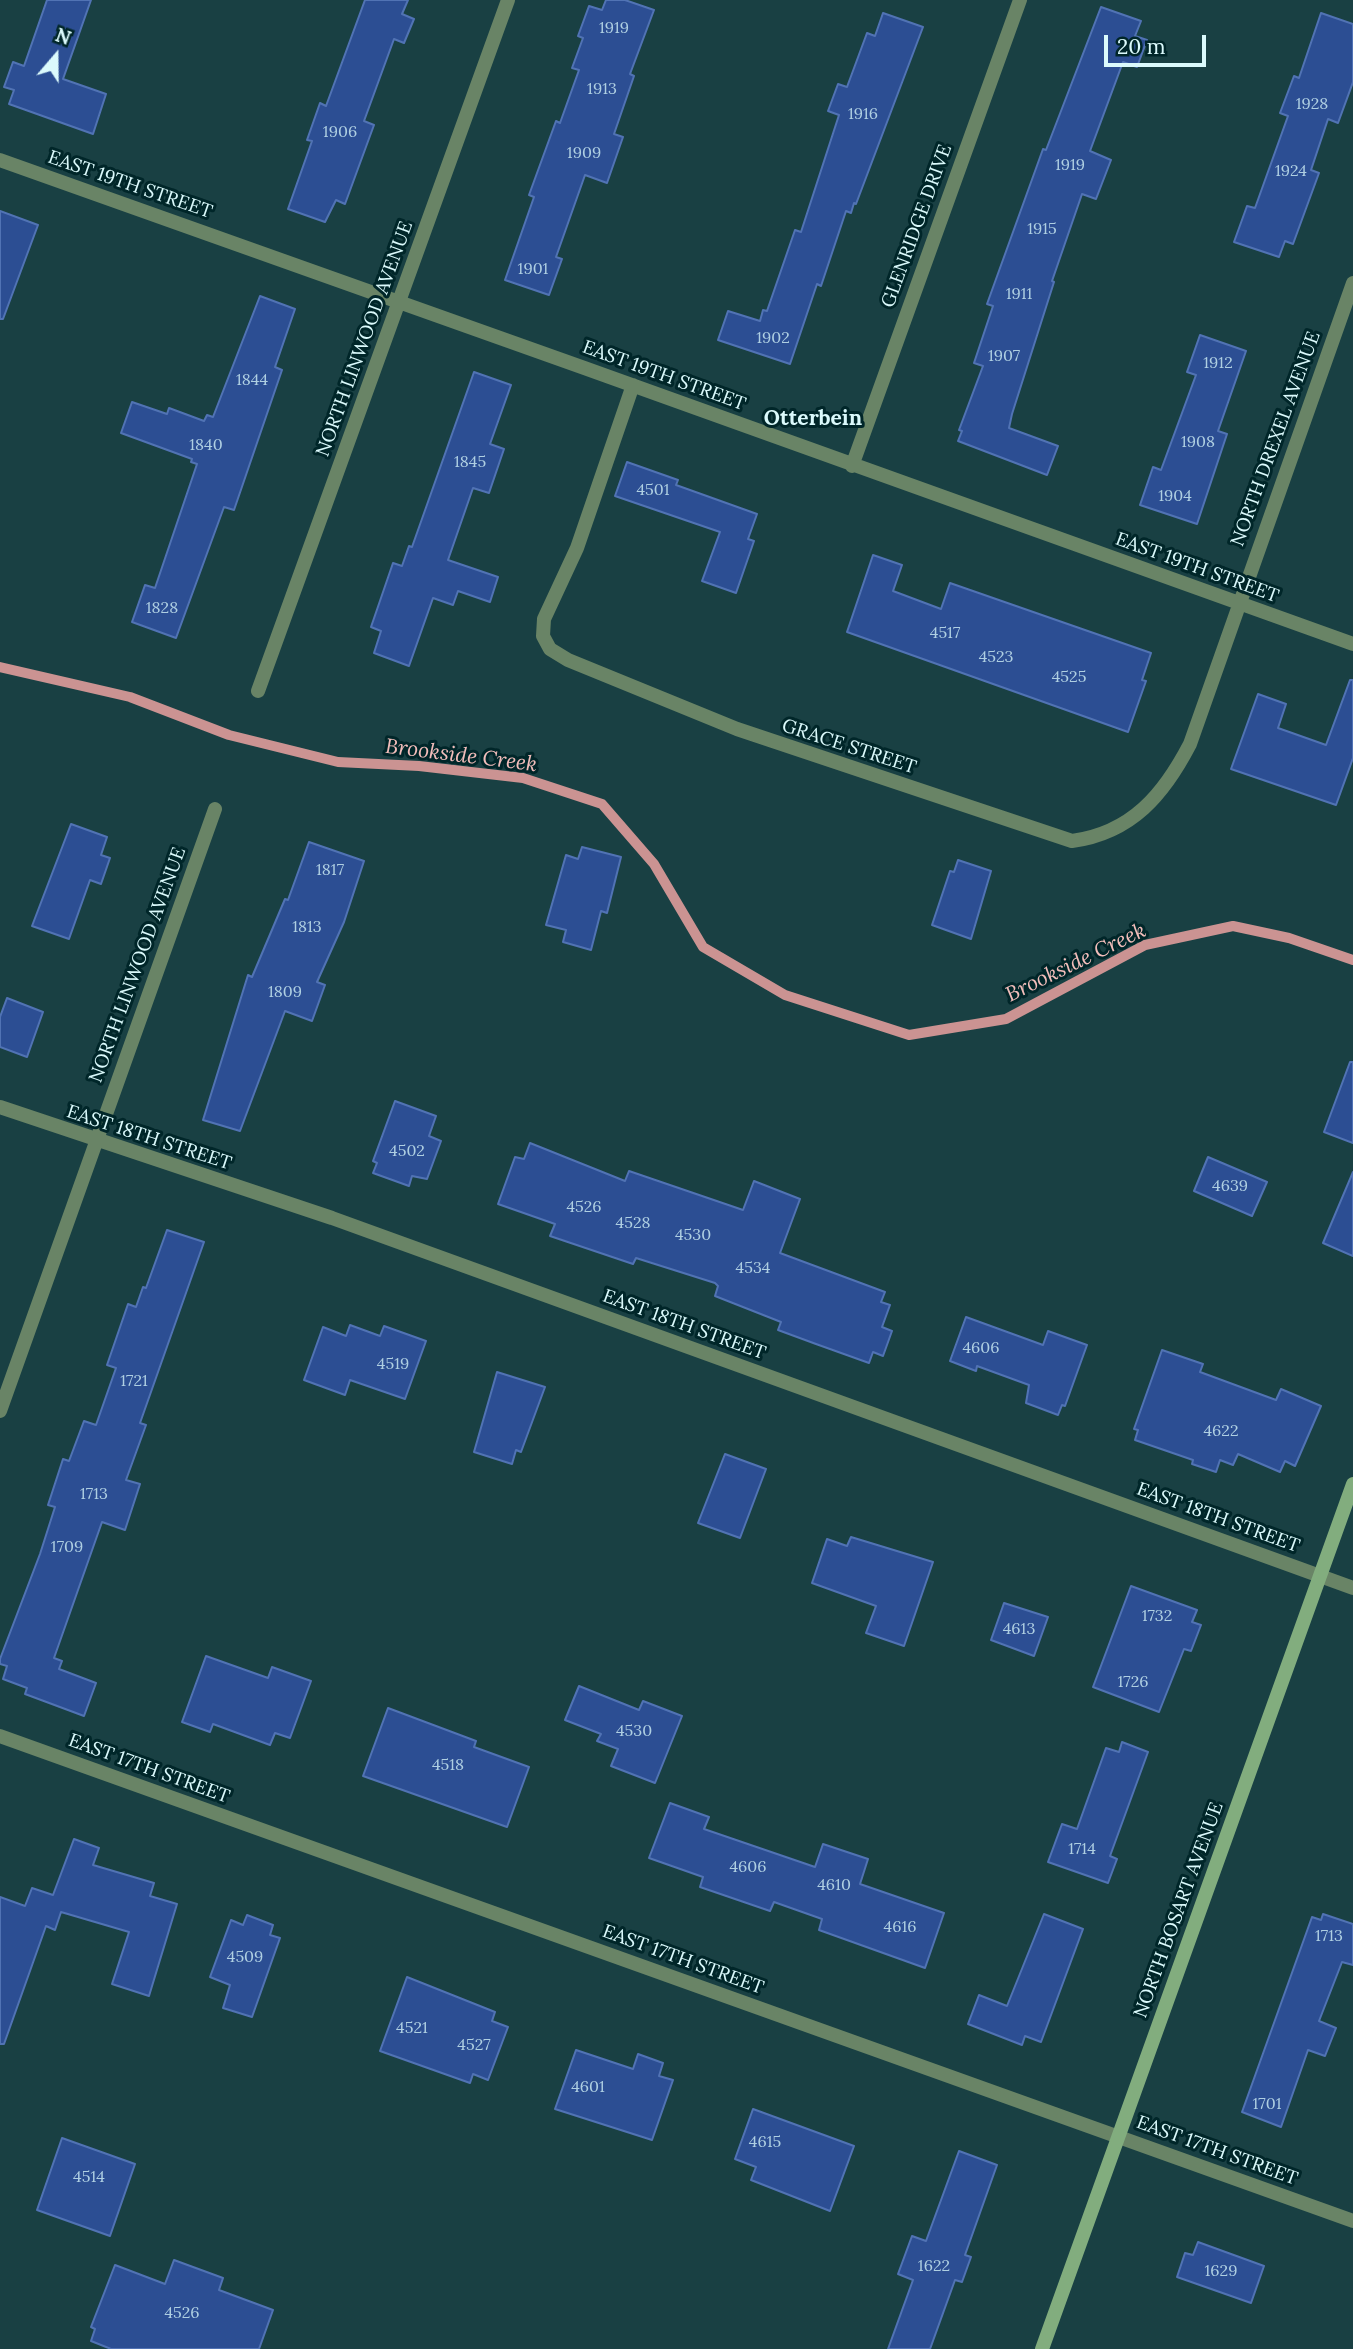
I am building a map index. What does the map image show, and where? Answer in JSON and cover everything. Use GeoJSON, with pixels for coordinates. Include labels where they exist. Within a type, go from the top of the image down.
{"type":"FeatureCollection","features":[{"type":"Feature","properties":{"kind":"street","name":"NORTH LINWOOD AVENUE"},"geometry":{"type":"LineString","coordinates":[[258,691],[508,0]]}},
{"type":"Feature","properties":{"kind":"street","name":"GLENRIDGE DRIVE"},"geometry":{"type":"LineString","coordinates":[[852,466],[1020,0]]}},
{"type":"Feature","properties":{"kind":"street","name":"EAST 19TH STREET"},"geometry":{"type":"LineString","coordinates":[[0,160],[400,299],[852,466],[1353,644]]}},
{"type":"Feature","properties":{"kind":"street","name":"NORTH DREXEL AVENUE"},"geometry":{"type":"LineString","coordinates":[[1123,827],[1152,803],[1174,775],[1185,754],[1353,283]]}},
{"type":"Feature","properties":{"kind":"street","name":"GRACE STREET"},"geometry":{"type":"LineString","coordinates":[[633,385],[577,548],[544,619],[543,636],[550,649],[568,660],[737,729],[1072,841],[1090,839],[1123,827]]}},
{"type":"Feature","properties":{"kind":"street","name":"NORTH LINWOOD AVENUE"},"geometry":{"type":"LineString","coordinates":[[0,1411],[215,809]]}},
{"type":"Feature","properties":{"kind":"street","name":"EAST 18TH STREET"},"geometry":{"type":"LineString","coordinates":[[0,1107],[95,1141],[332,1218],[1353,1588]]}},
{"type":"Feature","properties":{"kind":"street","name":"NORTH BOSART AVENUE"},"geometry":{"type":"LineString","coordinates":[[1042,2349],[1353,1484]]}},
{"type":"Feature","properties":{"kind":"street","name":"EAST 17TH STREET"},"geometry":{"type":"LineString","coordinates":[[0,1736],[1353,2221]]}},
{"type":"Feature","properties":{"kind":"building"},"geometry":{"type":"Polygon","coordinates":[[[47,0],[91,0],[63,79],[106,94],[93,134],[9,104],[14,90],[4,87],[13,62],[24,66],[47,0]]]}},
{"type":"Feature","properties":{"kind":"building"},"geometry":{"type":"Polygon","coordinates":[[[365,0],[408,0],[402,14],[414,19],[404,43],[394,39],[364,121],[374,125],[345,204],[336,200],[325,222],[288,209],[312,141],[307,140],[320,103],[326,106],[365,0]]]}},
{"type":"Feature","properties":{"kind":"building"},"geometry":{"type":"Polygon","coordinates":[[[606,0],[625,0],[654,10],[630,74],[634,76],[614,134],[623,137],[607,183],[585,175],[556,257],[562,259],[549,295],[505,280],[534,197],[529,195],[556,121],[560,123],[579,70],[572,68],[583,38],[578,36],[589,6],[602,10],[606,0]]]}},
{"type":"Feature","properties":{"kind":"building"},"geometry":{"type":"Polygon","coordinates":[[[1101,7],[1141,21],[1135,36],[1147,40],[1137,67],[1123,62],[1090,151],[1111,160],[1096,199],[1082,194],[1052,281],[1054,282],[1012,414],[1009,428],[1058,446],[1047,475],[958,441],[962,431],[959,430],[983,366],[974,363],[993,306],[987,304],[1043,149],[1046,150],[1101,7]]]}},
{"type":"Feature","properties":{"kind":"building"},"geometry":{"type":"Polygon","coordinates":[[[883,13],[923,27],[856,204],[854,203],[851,213],[846,211],[821,286],[817,284],[790,364],[718,340],[728,311],[760,321],[763,310],[767,311],[795,230],[801,232],[839,115],[828,111],[838,84],[847,87],[867,33],[875,36],[883,13]]]}},
{"type":"Feature","properties":{"kind":"building"},"geometry":{"type":"Polygon","coordinates":[[[1321,13],[1353,24],[1353,82],[1338,123],[1328,119],[1311,170],[1319,173],[1293,244],[1285,241],[1279,257],[1234,242],[1247,206],[1255,208],[1288,116],[1280,113],[1294,76],[1299,78],[1321,13]]]}},
{"type":"Feature","properties":{"kind":"building"},"geometry":{"type":"Polygon","coordinates":[[[0,211],[38,225],[3,319],[0,319],[0,211]]]}},
{"type":"Feature","properties":{"kind":"building"},"geometry":{"type":"Polygon","coordinates":[[[260,296],[295,309],[275,367],[282,370],[234,510],[224,507],[176,638],[132,622],[145,585],[155,588],[197,464],[191,462],[192,459],[121,433],[132,402],[167,414],[169,408],[204,421],[207,415],[213,417],[260,296]]]}},
{"type":"Feature","properties":{"kind":"building"},"geometry":{"type":"Polygon","coordinates":[[[1200,335],[1246,351],[1218,431],[1227,434],[1197,524],[1140,505],[1153,467],[1161,470],[1196,375],[1187,372],[1200,335]]]}},
{"type":"Feature","properties":{"kind":"building"},"geometry":{"type":"Polygon","coordinates":[[[474,372],[511,385],[490,444],[504,449],[489,493],[473,488],[448,560],[498,577],[490,602],[458,591],[453,605],[433,598],[409,666],[374,653],[381,631],[371,627],[393,563],[402,566],[409,546],[412,547],[474,372]]]}},
{"type":"Feature","properties":{"kind":"building"},"geometry":{"type":"Polygon","coordinates":[[[627,462],[678,480],[676,485],[757,514],[748,539],[754,541],[736,593],[702,581],[720,532],[615,496],[627,462]]]}},
{"type":"Feature","properties":{"kind":"building"},"geometry":{"type":"Polygon","coordinates":[[[873,555],[902,565],[893,591],[941,609],[950,583],[1151,653],[1142,680],[1146,681],[1128,732],[847,632],[873,555]]]}},
{"type":"Feature","properties":{"kind":"building"},"geometry":{"type":"Polygon","coordinates":[[[1350,680],[1353,680],[1353,758],[1336,805],[1231,769],[1258,694],[1286,704],[1278,728],[1326,745],[1350,680]]]}},
{"type":"Feature","properties":{"kind":"building"},"geometry":{"type":"Polygon","coordinates":[[[71,824],[107,837],[101,855],[110,858],[101,884],[90,880],[69,939],[32,926],[71,824]]]}},
{"type":"Feature","properties":{"kind":"building"},"geometry":{"type":"Polygon","coordinates":[[[309,842],[364,861],[344,922],[317,982],[325,985],[312,1021],[285,1011],[240,1131],[203,1120],[248,975],[252,977],[285,899],[288,900],[309,842]]]}},
{"type":"Feature","properties":{"kind":"building"},"geometry":{"type":"Polygon","coordinates":[[[582,847],[621,857],[607,913],[601,911],[591,950],[563,942],[566,930],[546,925],[566,855],[578,859],[582,847]]]}},
{"type":"Feature","properties":{"kind":"building"},"geometry":{"type":"Polygon","coordinates":[[[958,860],[991,871],[971,939],[932,925],[950,871],[954,872],[958,860]]]}},
{"type":"Feature","properties":{"kind":"building"},"geometry":{"type":"Polygon","coordinates":[[[7,998],[43,1012],[27,1057],[0,1047],[0,1017],[7,998]]]}},
{"type":"Feature","properties":{"kind":"building"},"geometry":{"type":"Polygon","coordinates":[[[1350,1062],[1353,1062],[1353,1143],[1324,1132],[1350,1062]]]}},
{"type":"Feature","properties":{"kind":"building"},"geometry":{"type":"Polygon","coordinates":[[[395,1101],[436,1116],[429,1136],[441,1141],[427,1179],[412,1176],[409,1186],[373,1173],[377,1163],[373,1161],[395,1101]]]}},
{"type":"Feature","properties":{"kind":"building"},"geometry":{"type":"Polygon","coordinates":[[[530,1143],[625,1181],[629,1171],[743,1210],[754,1181],[800,1199],[780,1253],[885,1292],[881,1302],[890,1305],[882,1327],[892,1331],[883,1356],[873,1352],[869,1363],[778,1330],[781,1322],[715,1296],[718,1286],[715,1283],[636,1258],[633,1264],[550,1236],[555,1224],[498,1204],[515,1157],[524,1159],[530,1143]]]}},
{"type":"Feature","properties":{"kind":"building"},"geometry":{"type":"Polygon","coordinates":[[[1208,1157],[1267,1182],[1252,1216],[1194,1191],[1208,1157]]]}},
{"type":"Feature","properties":{"kind":"building"},"geometry":{"type":"Polygon","coordinates":[[[1353,1172],[1353,1256],[1323,1243],[1353,1172]]]}},
{"type":"Feature","properties":{"kind":"building"},"geometry":{"type":"Polygon","coordinates":[[[167,1230],[204,1242],[140,1423],[146,1425],[126,1480],[140,1484],[125,1530],[102,1522],[54,1658],[62,1661],[59,1669],[96,1683],[84,1716],[25,1694],[27,1688],[3,1679],[7,1666],[0,1664],[0,1659],[55,1507],[48,1505],[63,1459],[69,1461],[84,1421],[96,1425],[116,1368],[107,1365],[128,1304],[136,1307],[143,1287],[146,1288],[167,1230]]]}},
{"type":"Feature","properties":{"kind":"building"},"geometry":{"type":"Polygon","coordinates":[[[966,1317],[1043,1345],[1048,1331],[1087,1345],[1065,1406],[1062,1405],[1058,1415],[1026,1403],[1029,1385],[977,1366],[976,1371],[950,1361],[966,1317]]]}},
{"type":"Feature","properties":{"kind":"building"},"geometry":{"type":"Polygon","coordinates":[[[350,1325],[380,1336],[384,1326],[426,1341],[405,1399],[350,1380],[345,1395],[304,1380],[323,1327],[346,1336],[350,1325]]]}},
{"type":"Feature","properties":{"kind":"building"},"geometry":{"type":"Polygon","coordinates":[[[1162,1350],[1203,1364],[1200,1372],[1276,1400],[1281,1389],[1321,1406],[1295,1466],[1285,1461],[1280,1472],[1238,1454],[1233,1465],[1220,1460],[1216,1472],[1192,1464],[1193,1460],[1135,1440],[1138,1430],[1134,1429],[1162,1350]]]}},
{"type":"Feature","properties":{"kind":"building"},"geometry":{"type":"Polygon","coordinates":[[[497,1372],[545,1387],[521,1452],[516,1450],[512,1464],[474,1452],[497,1372]]]}},
{"type":"Feature","properties":{"kind":"building"},"geometry":{"type":"Polygon","coordinates":[[[725,1454],[766,1469],[740,1538],[698,1523],[725,1454]]]}},
{"type":"Feature","properties":{"kind":"building"},"geometry":{"type":"Polygon","coordinates":[[[851,1537],[933,1562],[904,1646],[866,1633],[876,1606],[812,1583],[827,1539],[847,1546],[851,1537]]]}},
{"type":"Feature","properties":{"kind":"building"},"geometry":{"type":"Polygon","coordinates":[[[1131,1586],[1197,1610],[1192,1622],[1201,1625],[1191,1651],[1184,1649],[1159,1712],[1093,1687],[1131,1586]]]}},
{"type":"Feature","properties":{"kind":"building"},"geometry":{"type":"Polygon","coordinates":[[[1004,1603],[1048,1617],[1034,1656],[991,1640],[1004,1603]]]}},
{"type":"Feature","properties":{"kind":"building"},"geometry":{"type":"Polygon","coordinates":[[[206,1656],[268,1678],[272,1667],[311,1681],[290,1738],[275,1733],[270,1745],[213,1724],[210,1732],[182,1722],[206,1656]]]}},
{"type":"Feature","properties":{"kind":"building"},"geometry":{"type":"Polygon","coordinates":[[[579,1686],[639,1710],[643,1701],[682,1716],[655,1783],[611,1766],[618,1749],[597,1741],[601,1734],[565,1720],[579,1686]]]}},
{"type":"Feature","properties":{"kind":"building"},"geometry":{"type":"Polygon","coordinates":[[[388,1708],[476,1741],[474,1747],[529,1767],[507,1827],[363,1776],[388,1708]]]}},
{"type":"Feature","properties":{"kind":"building"},"geometry":{"type":"Polygon","coordinates":[[[1122,1742],[1148,1752],[1110,1856],[1117,1859],[1108,1883],[1048,1862],[1062,1824],[1077,1829],[1106,1748],[1119,1752],[1122,1742]]]}},
{"type":"Feature","properties":{"kind":"building"},"geometry":{"type":"Polygon","coordinates":[[[670,1803],[709,1817],[704,1829],[815,1867],[823,1844],[868,1859],[860,1884],[944,1913],[925,1968],[819,1930],[822,1919],[774,1902],[770,1911],[700,1887],[703,1877],[649,1858],[670,1803]]]}},
{"type":"Feature","properties":{"kind":"building"},"geometry":{"type":"Polygon","coordinates":[[[74,1839],[99,1848],[93,1865],[154,1883],[150,1896],[177,1904],[149,1996],[112,1984],[129,1932],[61,1912],[55,1930],[46,1926],[4,2044],[0,2044],[0,1897],[25,1906],[32,1888],[53,1895],[74,1839]]]}},
{"type":"Feature","properties":{"kind":"building"},"geometry":{"type":"Polygon","coordinates":[[[1044,1914],[1083,1929],[1041,2042],[1025,2036],[1022,2045],[968,2024],[979,1995],[1007,2006],[1044,1914]]]}},
{"type":"Feature","properties":{"kind":"building"},"geometry":{"type":"Polygon","coordinates":[[[1323,1914],[1353,1924],[1353,1965],[1342,1962],[1319,2021],[1336,2028],[1325,2056],[1308,2050],[1281,2127],[1242,2112],[1312,1917],[1321,1920],[1323,1914]]]}},
{"type":"Feature","properties":{"kind":"building"},"geometry":{"type":"Polygon","coordinates":[[[247,1915],[273,1925],[270,1935],[280,1938],[252,2017],[223,2008],[230,1985],[210,1977],[231,1920],[243,1925],[247,1915]]]}},
{"type":"Feature","properties":{"kind":"building"},"geometry":{"type":"Polygon","coordinates":[[[407,1977],[495,2012],[492,2021],[508,2027],[488,2080],[473,2074],[470,2083],[380,2051],[407,1977]]]}},
{"type":"Feature","properties":{"kind":"building"},"geometry":{"type":"Polygon","coordinates":[[[576,2050],[633,2069],[638,2054],[663,2063],[659,2076],[673,2080],[652,2140],[555,2109],[576,2050]]]}},
{"type":"Feature","properties":{"kind":"building"},"geometry":{"type":"Polygon","coordinates":[[[753,2109],[854,2146],[830,2211],[751,2180],[756,2167],[735,2159],[753,2109]]]}},
{"type":"Feature","properties":{"kind":"building"},"geometry":{"type":"Polygon","coordinates":[[[62,2138],[135,2164],[110,2236],[37,2210],[62,2138]]]}},
{"type":"Feature","properties":{"kind":"building"},"geometry":{"type":"Polygon","coordinates":[[[959,2151],[997,2165],[965,2255],[971,2257],[962,2282],[955,2280],[930,2349],[888,2349],[913,2280],[898,2274],[912,2236],[926,2241],[959,2151]]]}},
{"type":"Feature","properties":{"kind":"building"},"geometry":{"type":"Polygon","coordinates":[[[1198,2242],[1264,2266],[1251,2303],[1177,2277],[1185,2253],[1193,2255],[1198,2242]]]}},
{"type":"Feature","properties":{"kind":"building"},"geometry":{"type":"Polygon","coordinates":[[[174,2260],[223,2278],[219,2290],[273,2310],[259,2349],[111,2349],[91,2341],[95,2329],[91,2327],[115,2265],[165,2284],[174,2260]]]}},
{"type":"Feature","properties":{"kind":"waterway","name":"Brookside Creek"},"geometry":{"type":"LineString","coordinates":[[0,667],[130,697],[229,735],[338,762],[419,766],[523,778],[602,804],[654,864],[703,947],[785,995],[909,1035],[1006,1019],[1145,945],[1233,926],[1289,938],[1353,960]]}},
{"type":"Feature","properties":{"kind":"district","name":"Otterbein"},"geometry":{"type":"Point","coordinates":[813,419]}}]}
